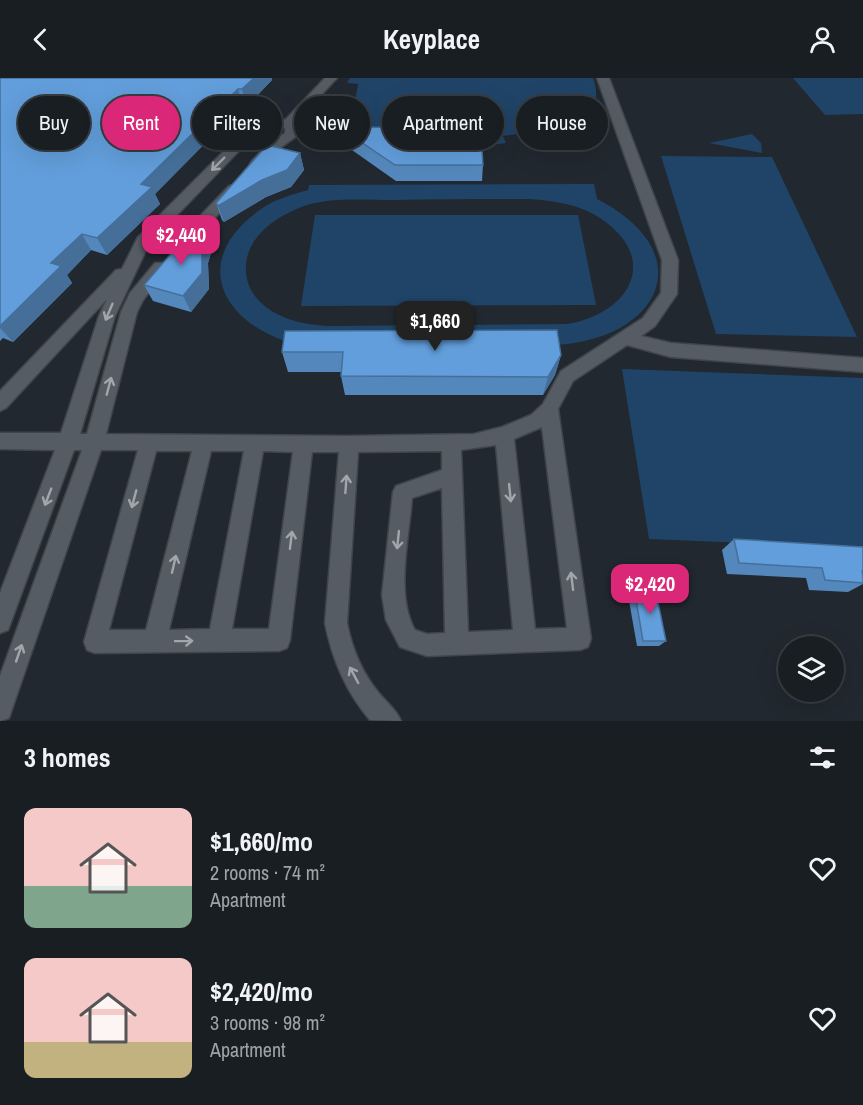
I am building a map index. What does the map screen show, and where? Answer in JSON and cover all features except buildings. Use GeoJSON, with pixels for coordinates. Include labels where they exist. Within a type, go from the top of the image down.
{"type":"FeatureCollection","features":[{"type":"Feature","properties":{"kind":"lane"},"geometry":{"type":"LineString","coordinates":[[288,124],[331,78]]}},
{"type":"Feature","properties":{"kind":"lane"},"geometry":{"type":"LineString","coordinates":[[1,443],[474,442],[504,435],[538,422],[549,409],[567,376],[649,322],[669,294],[670,260],[603,78]]}},
{"type":"Feature","properties":{"kind":"lane"},"geometry":{"type":"LineString","coordinates":[[0,622],[68,442],[107,316],[143,241],[256,126],[275,121],[288,124],[291,126],[292,135],[275,145],[171,256],[136,297],[129,312],[94,442],[0,709]]}},
{"type":"Feature","properties":{"kind":"lane"},"geometry":{"type":"LineString","coordinates":[[0,404],[135,260]]}},
{"type":"Feature","properties":{"kind":"lane"},"geometry":{"type":"LineString","coordinates":[[625,338],[672,350],[863,365]]}},
{"type":"Feature","properties":{"kind":"lane"},"geometry":{"type":"LineString","coordinates":[[452,476],[403,492],[393,595],[397,620],[408,639],[427,645],[580,639],[549,409]]}},
{"type":"Feature","properties":{"kind":"lane"},"geometry":{"type":"LineString","coordinates":[[504,435],[525,641]]}},
{"type":"Feature","properties":{"kind":"lane"},"geometry":{"type":"LineString","coordinates":[[451,442],[457,644]]}},
{"type":"Feature","properties":{"kind":"lane"},"geometry":{"type":"LineString","coordinates":[[149,443],[95,642],[279,640],[304,443]]}},
{"type":"Feature","properties":{"kind":"lane"},"geometry":{"type":"LineString","coordinates":[[155,641],[203,443]]}},
{"type":"Feature","properties":{"kind":"lane"},"geometry":{"type":"LineString","coordinates":[[219,640],[255,443]]}},
{"type":"Feature","properties":{"kind":"lane"},"geometry":{"type":"LineString","coordinates":[[349,444],[336,623],[340,646],[356,681],[389,721]]}},
{"type":"Feature","properties":{"kind":"shaded area"},"geometry":{"type":"Polygon","coordinates":[[[350,78],[593,78],[596,96],[516,96],[516,134],[504,136],[504,96],[382,96],[382,135],[370,133],[370,96],[356,96],[358,84],[347,83],[350,78]]]}},
{"type":"Feature","properties":{"kind":"shaded area"},"geometry":{"type":"Polygon","coordinates":[[[793,78],[863,78],[863,114],[825,115],[793,78]]]}},
{"type":"Feature","properties":{"kind":"shaded area"},"geometry":{"type":"Polygon","coordinates":[[[752,134],[761,143],[762,153],[709,143],[752,134]]]}},
{"type":"Feature","properties":{"kind":"shaded area"},"geometry":{"type":"Polygon","coordinates":[[[661,156],[772,157],[857,337],[716,334],[661,156]]]}},
{"type":"Feature","properties":{"kind":"shaded area"},"geometry":{"type":"Polygon","coordinates":[[[594,184],[597,199],[630,221],[650,244],[658,267],[655,290],[643,310],[621,327],[592,339],[556,345],[285,341],[261,330],[242,316],[229,301],[222,283],[221,265],[227,246],[240,227],[261,209],[283,198],[308,190],[309,185],[594,184]],[[530,199],[317,202],[283,216],[262,232],[248,253],[247,279],[257,299],[275,313],[294,321],[321,326],[567,324],[589,318],[607,309],[621,297],[630,283],[633,267],[630,250],[619,234],[600,218],[584,209],[530,199]]]}},
{"type":"Feature","properties":{"kind":"shaded area"},"geometry":{"type":"Polygon","coordinates":[[[315,215],[578,215],[596,305],[301,306],[315,215]]]}},
{"type":"Feature","properties":{"kind":"shaded area"},"geometry":{"type":"Polygon","coordinates":[[[622,369],[863,378],[863,548],[649,539],[622,369]]]}}]}
